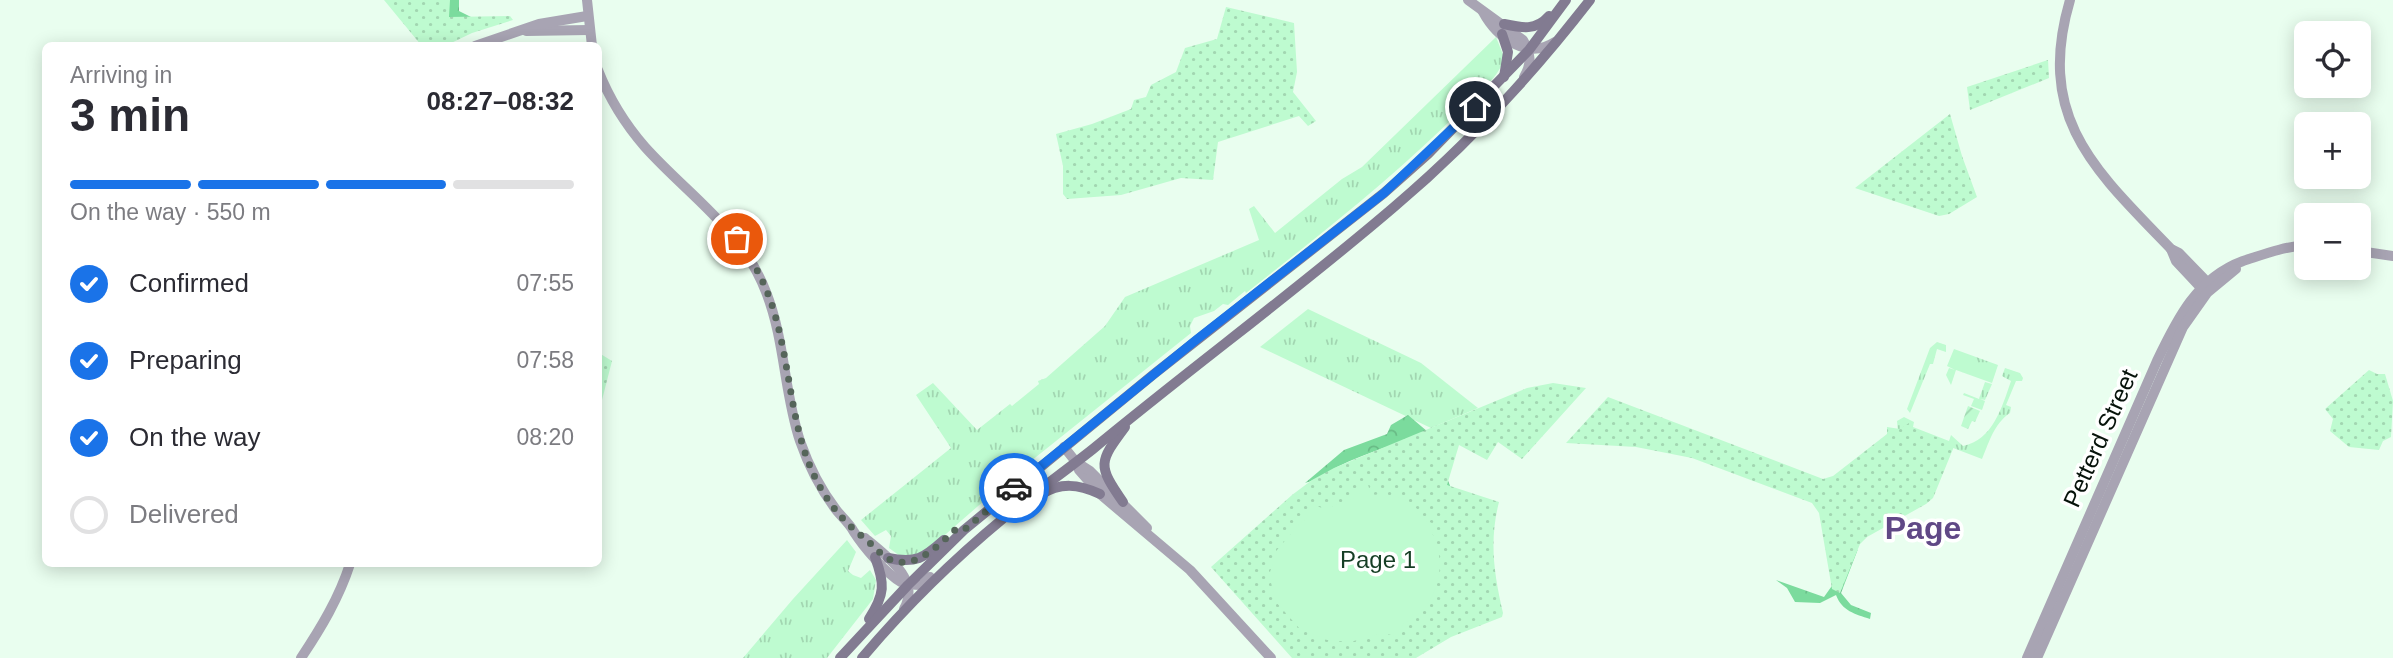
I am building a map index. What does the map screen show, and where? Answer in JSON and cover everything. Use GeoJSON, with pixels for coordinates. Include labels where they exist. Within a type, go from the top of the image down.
{"type":"FeatureCollection","features":[{"type":"Feature","properties":{"kind":"main road"},"geometry":{"type":"LineString","coordinates":[[1504,77],[1508,52],[1503,29],[1527,29],[1536,26],[1565,0]]}},
{"type":"Feature","properties":{"kind":"main road"},"geometry":{"type":"LineString","coordinates":[[840,658],[908,584],[964,530],[1230,313],[1384,193],[1504,77],[1529,50],[1565,0]]}},
{"type":"Feature","properties":{"kind":"main road"},"geometry":{"type":"LineString","coordinates":[[862,658],[901,615],[1005,517],[1257,319],[1395,206],[1456,150],[1516,88],[1590,0]]}},
{"type":"Feature","properties":{"kind":"main road"},"geometry":{"type":"LineString","coordinates":[[1123,502],[1108,481],[1103,467],[1105,457],[1138,411]]}},
{"type":"Feature","properties":{"kind":"main road"},"geometry":{"type":"LineString","coordinates":[[1005,517],[1045,492],[1060,486],[1080,485],[1100,494]]}},
{"type":"Feature","properties":{"kind":"main road"},"geometry":{"type":"LineString","coordinates":[[877,552],[900,561],[917,559],[929,554],[956,529],[964,530]]}},
{"type":"Feature","properties":{"kind":"main road"},"geometry":{"type":"LineString","coordinates":[[840,658],[864,626],[882,594],[883,582],[877,552]]}},
{"type":"Feature","properties":{"kind":"street"},"geometry":{"type":"LineString","coordinates":[[587,0],[591,42]]}},
{"type":"Feature","properties":{"kind":"street"},"geometry":{"type":"LineString","coordinates":[[1468,0],[1483,12],[1492,15],[1503,29],[1523,40],[1529,50],[1528,71],[1516,88]]}},
{"type":"Feature","properties":{"kind":"street"},"geometry":{"type":"LineString","coordinates":[[2070,0],[2060,39],[2060,70],[2062,92],[2071,125],[2094,167],[2171,249],[2176,261],[2207,288]]}},
{"type":"Feature","properties":{"kind":"street"},"geometry":{"type":"LineString","coordinates":[[488,42],[539,24],[587,16]]}},
{"type":"Feature","properties":{"kind":"street"},"geometry":{"type":"LineString","coordinates":[[523,31],[589,30]]}},
{"type":"Feature","properties":{"kind":"street"},"geometry":{"type":"LineString","coordinates":[[1529,50],[1539,50],[1559,40]]}},
{"type":"Feature","properties":{"kind":"street"},"geometry":{"type":"LineString","coordinates":[[602,79],[629,128],[646,149],[722,220],[758,271],[772,306],[800,441],[824,493],[853,530],[904,574],[908,584],[908,603],[901,615]]}},
{"type":"Feature","properties":{"kind":"street","name":"Petterd Street"},"geometry":{"type":"LineString","coordinates":[[2027,658],[2175,322],[2232,264],[2271,251],[2294,247]]}},
{"type":"Feature","properties":{"kind":"street"},"geometry":{"type":"LineString","coordinates":[[2371,253],[2393,256]]}},
{"type":"Feature","properties":{"kind":"street","name":"Petterd Street"},"geometry":{"type":"LineString","coordinates":[[2037,658],[2183,327],[2207,288]]}},
{"type":"Feature","properties":{"kind":"street"},"geometry":{"type":"LineString","coordinates":[[1064,447],[1123,502],[1157,540]]}},
{"type":"Feature","properties":{"kind":"street"},"geometry":{"type":"LineString","coordinates":[[1076,461],[1079,470],[1100,494],[1157,540],[1203,583],[1271,658]]}},
{"type":"Feature","properties":{"kind":"street"},"geometry":{"type":"LineString","coordinates":[[908,584],[922,585],[944,565],[957,560]]}},
{"type":"Feature","properties":{"kind":"street"},"geometry":{"type":"LineString","coordinates":[[301,658],[323,624],[349,567]]}},
{"type":"Feature","properties":{"kind":"green space"},"geometry":{"type":"Polygon","coordinates":[[[384,0],[450,0],[449,17],[510,16],[513,20],[453,42],[419,42],[384,0]]]}},
{"type":"Feature","properties":{"kind":"green space"},"geometry":{"type":"Polygon","coordinates":[[[415,0],[459,0],[459,11],[477,20],[443,25],[415,0]]]}},
{"type":"Feature","properties":{"kind":"green space"},"geometry":{"type":"Polygon","coordinates":[[[1226,7],[1294,23],[1297,72],[1293,92],[1316,121],[1308,126],[1299,116],[1218,142],[1213,180],[1181,178],[1121,195],[1067,199],[1063,194],[1063,166],[1056,134],[1131,109],[1134,100],[1146,97],[1151,85],[1176,72],[1185,48],[1217,39],[1226,7]]]}},
{"type":"Feature","properties":{"kind":"green space"},"geometry":{"type":"Polygon","coordinates":[[[1496,37],[1504,57],[1494,77],[1413,156],[1246,293],[1245,291],[1228,305],[1223,304],[1214,311],[1194,318],[1190,326],[1191,333],[1016,473],[923,554],[900,556],[889,548],[891,536],[886,530],[875,536],[861,520],[951,448],[916,395],[933,383],[977,430],[1010,404],[1012,406],[1105,326],[1125,297],[1259,240],[1249,209],[1254,206],[1275,233],[1342,179],[1362,167],[1496,37]]]}},
{"type":"Feature","properties":{"kind":"green space"},"geometry":{"type":"Polygon","coordinates":[[[2048,60],[2049,78],[1970,110],[1967,87],[2048,60]]]}},
{"type":"Feature","properties":{"kind":"green space"},"geometry":{"type":"Polygon","coordinates":[[[1950,114],[1977,197],[1949,214],[1939,216],[1855,188],[1950,114]]]}},
{"type":"Feature","properties":{"kind":"green space"},"geometry":{"type":"Polygon","coordinates":[[[1308,309],[1421,363],[1478,408],[1431,428],[1260,347],[1308,309]]]}},
{"type":"Feature","properties":{"kind":"green space"},"geometry":{"type":"Polygon","coordinates":[[[1937,342],[1946,345],[1946,352],[1937,349],[1933,364],[1930,364],[1910,413],[1907,409],[1930,348],[1937,342]]]}},
{"type":"Feature","properties":{"kind":"green space"},"geometry":{"type":"Polygon","coordinates":[[[1954,349],[1998,365],[1992,383],[1956,370],[1951,385],[1946,375],[1949,368],[1955,370],[1947,366],[1954,349]]]}},
{"type":"Feature","properties":{"kind":"green space"},"geometry":{"type":"Polygon","coordinates":[[[602,355],[612,361],[602,400],[602,355]]]}},
{"type":"Feature","properties":{"kind":"green space"},"geometry":{"type":"Polygon","coordinates":[[[2005,368],[2020,373],[2023,378],[2022,381],[2016,381],[2006,405],[2011,407],[2010,413],[1996,427],[1982,459],[1914,433],[1898,432],[1897,421],[1904,417],[1914,422],[1913,427],[1949,441],[1951,435],[1963,446],[1973,443],[1989,430],[2000,411],[2011,381],[2002,376],[2005,368]]]}},
{"type":"Feature","properties":{"kind":"green space"},"geometry":{"type":"Polygon","coordinates":[[[2369,370],[2385,374],[2393,401],[2391,437],[2383,441],[2379,450],[2349,447],[2330,431],[2333,419],[2325,409],[2369,370]]]}},
{"type":"Feature","properties":{"kind":"green space"},"geometry":{"type":"Polygon","coordinates":[[[1985,382],[1992,384],[1985,400],[1980,399],[1985,401],[1982,410],[1971,406],[1974,399],[1963,395],[1964,393],[1979,399],[1985,382]]]}},
{"type":"Feature","properties":{"kind":"green space","name":"Page 1"},"geometry":{"type":"Polygon","coordinates":[[[1553,383],[1586,388],[1522,459],[1498,442],[1487,460],[1459,445],[1447,485],[1499,502],[1493,544],[1502,617],[1451,637],[1416,658],[1292,658],[1211,567],[1292,495],[1334,468],[1527,388],[1553,383]]]}},
{"type":"Feature","properties":{"kind":"green space"},"geometry":{"type":"Polygon","coordinates":[[[1608,397],[1823,479],[1833,476],[1887,434],[1887,427],[1900,429],[1909,423],[1912,428],[1955,444],[1933,498],[1867,537],[1860,544],[1840,593],[1832,589],[1819,513],[1812,503],[1692,458],[1636,447],[1566,443],[1608,397]]]}},
{"type":"Feature","properties":{"kind":"green space"},"geometry":{"type":"Polygon","coordinates":[[[1968,406],[1980,411],[1968,429],[1961,426],[1968,406]]]}},
{"type":"Feature","properties":{"kind":"green space"},"geometry":{"type":"Polygon","coordinates":[[[1408,415],[1428,432],[1451,488],[1386,447],[1349,461],[1305,483],[1344,450],[1387,434],[1391,425],[1408,415]]]}},
{"type":"Feature","properties":{"kind":"green space"},"geometry":{"type":"Polygon","coordinates":[[[1367,481],[1371,495],[1403,499],[1416,508],[1426,521],[1435,524],[1432,533],[1439,559],[1437,585],[1424,608],[1403,624],[1398,637],[1384,633],[1350,642],[1327,640],[1299,628],[1276,602],[1269,575],[1277,550],[1306,519],[1311,504],[1325,509],[1360,496],[1357,483],[1367,481]]]}},
{"type":"Feature","properties":{"kind":"green space"},"geometry":{"type":"Polygon","coordinates":[[[847,540],[856,552],[848,571],[861,578],[870,570],[876,580],[873,599],[827,658],[743,658],[793,599],[847,540]]]}},
{"type":"Feature","properties":{"kind":"green space"},"geometry":{"type":"Polygon","coordinates":[[[1858,549],[1841,593],[1851,605],[1871,613],[1870,619],[1845,608],[1836,595],[1820,603],[1795,602],[1787,588],[1776,580],[1824,597],[1858,549]]]}},
{"type":"Feature","properties":{"kind":"way so far"},"geometry":{"type":"LineString","coordinates":[[737,239],[758,271],[772,306],[800,441],[824,493],[853,530],[888,558],[911,561],[929,554],[956,529],[964,530],[1014,488]]}},
{"type":"Feature","properties":{"kind":"district","name":"Page"},"geometry":{"type":"Point","coordinates":[1923,528]}},
{"type":"Feature","properties":{"kind":"route"},"geometry":{"type":"LineString","coordinates":[[1014,488],[1196,340],[1384,193],[1475,107]]}}]}
